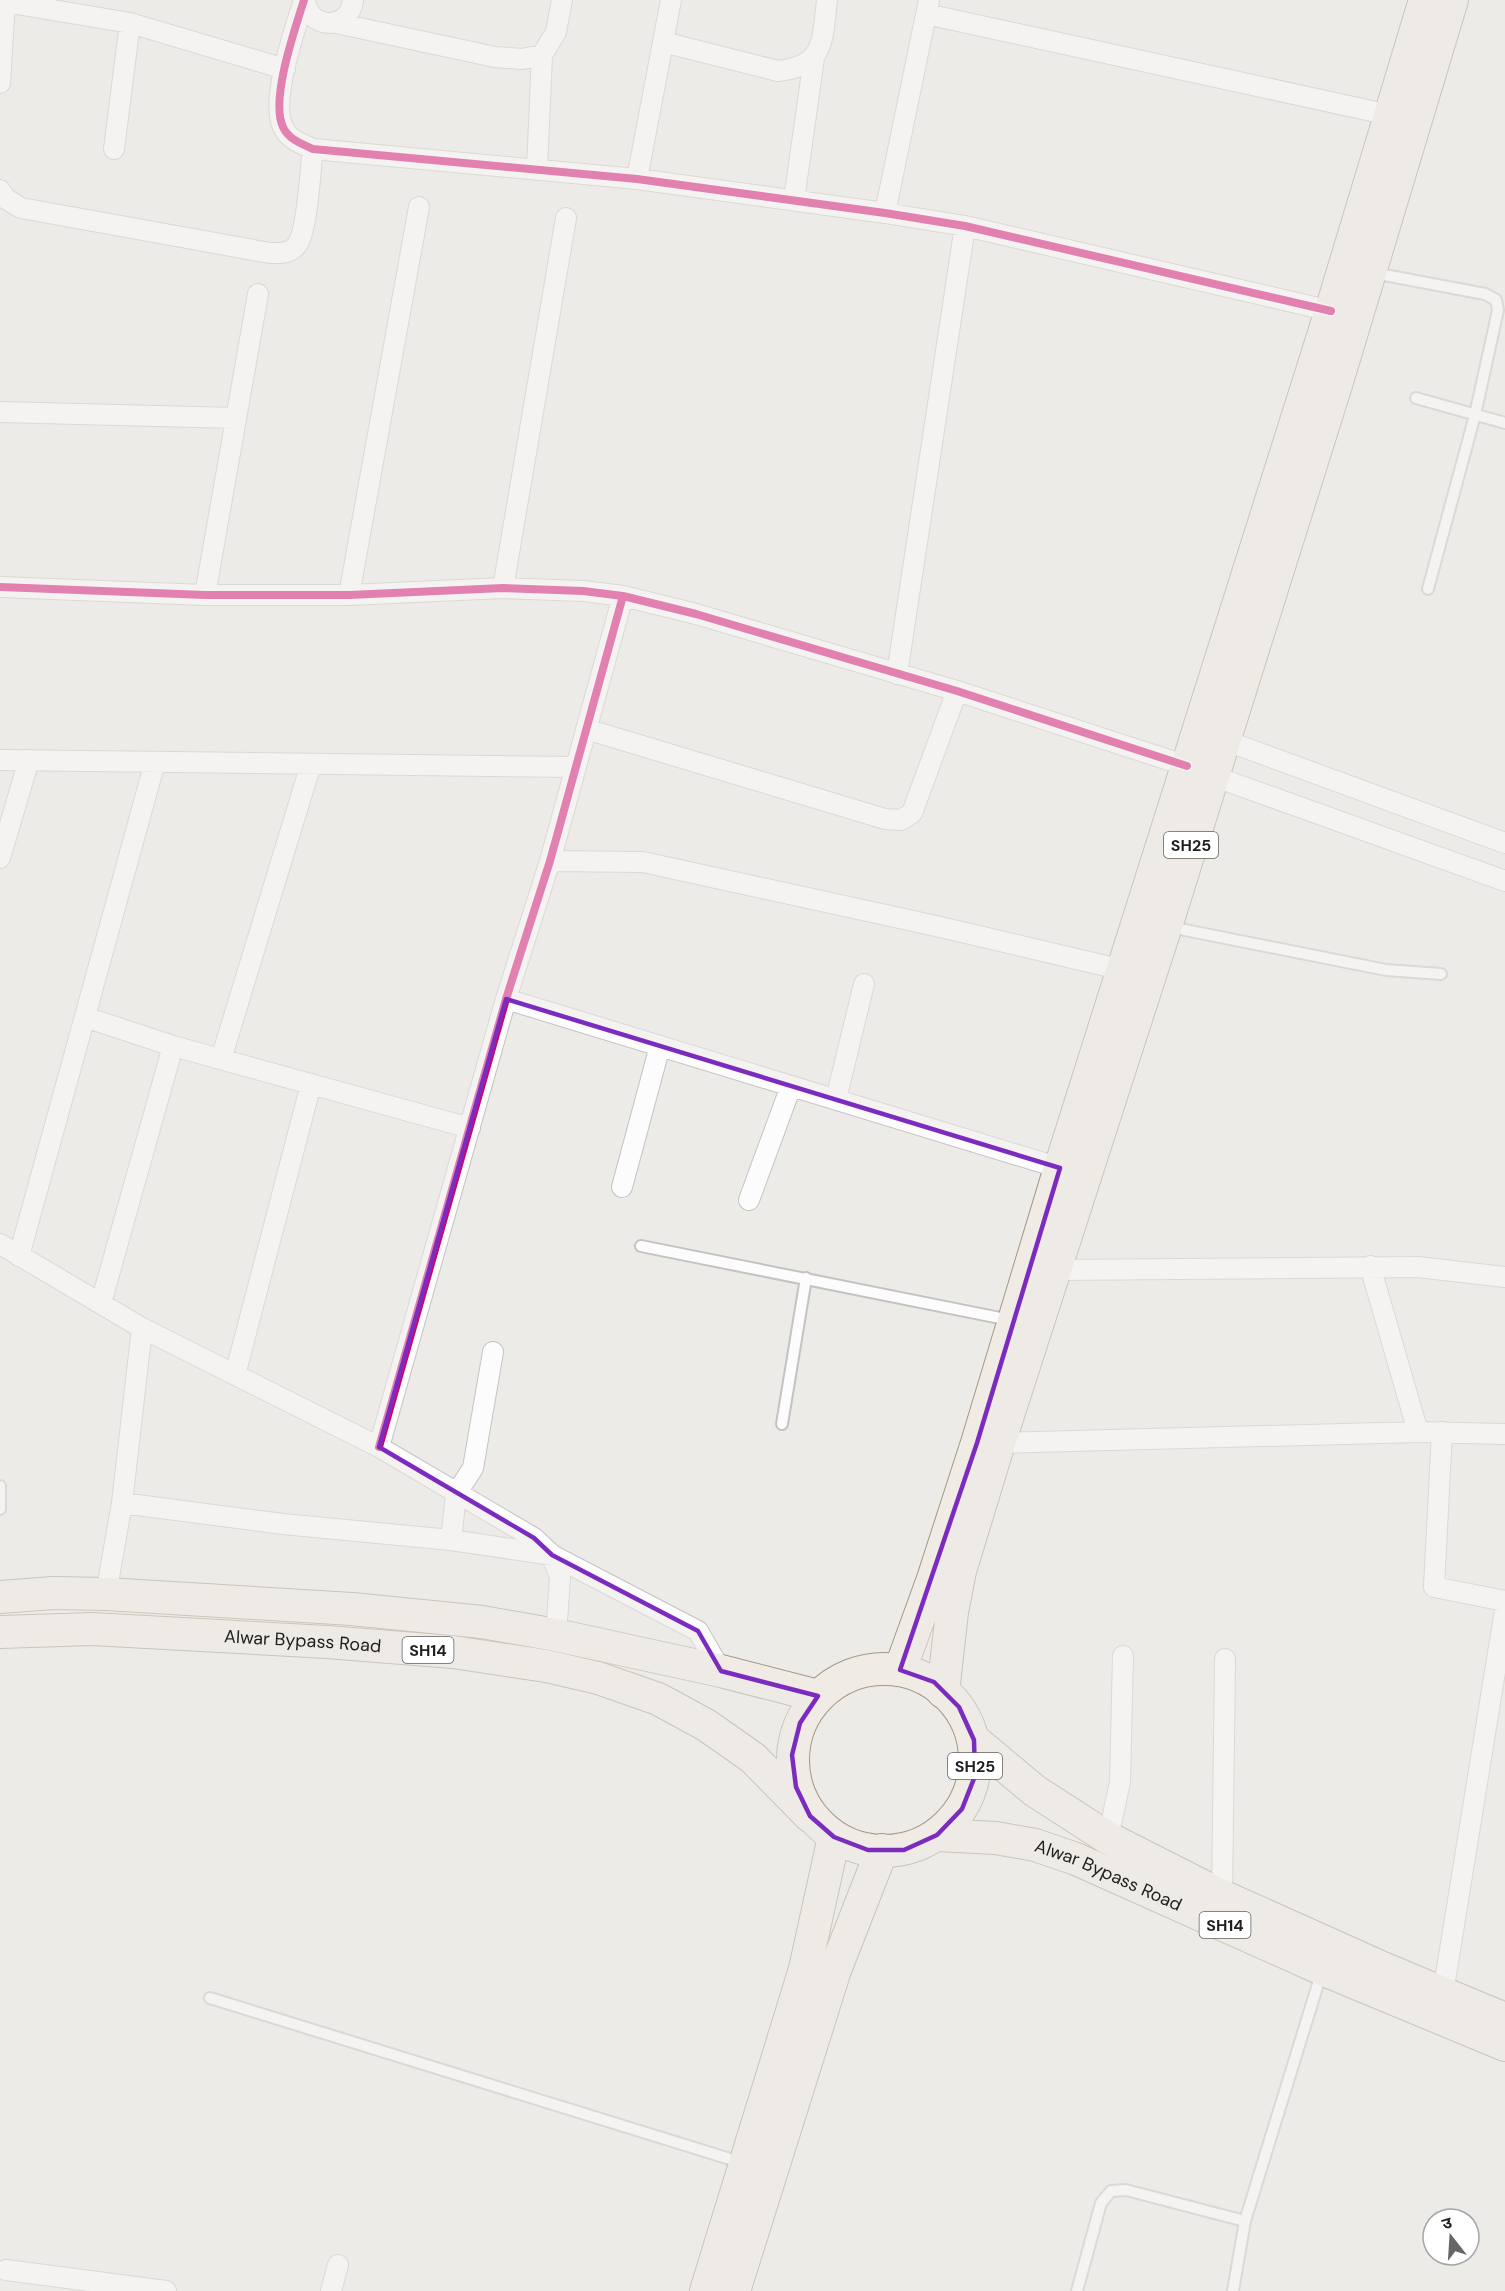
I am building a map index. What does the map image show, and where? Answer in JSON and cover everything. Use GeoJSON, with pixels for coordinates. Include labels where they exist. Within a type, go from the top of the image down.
{"type":"FeatureCollection","features":[{"type":"Feature","properties":{"kind":"main road","name":"SH25"},"geometry":{"type":"LineString","coordinates":[[943,1692],[952,1612],[960,1571],[1166,926],[1200,771],[1332,311],[1425,0]]}},
{"type":"Feature","properties":{"kind":"main road","name":"SH25"},"geometry":{"type":"LineString","coordinates":[[900,1670],[933,1579],[1123,970],[1200,771],[1224,740],[1371,272],[1452,0]]}},
{"type":"Feature","properties":{"kind":"main road","name":"Alwar Bypass Road"},"geometry":{"type":"LineString","coordinates":[[0,1597],[53,1593],[106,1594],[352,1609],[482,1622],[556,1635],[721,1671],[818,1696]]}},
{"type":"Feature","properties":{"kind":"main road","name":"Alwar Bypass Road"},"geometry":{"type":"LineString","coordinates":[[0,1632],[92,1629],[327,1642],[453,1652],[546,1666],[598,1678],[658,1699],[706,1725],[753,1758],[810,1816]]}},
{"type":"Feature","properties":{"kind":"main road","name":"SH25"},"geometry":{"type":"LineString","coordinates":[[870,1670],[900,1670],[933,1682],[959,1707],[974,1740],[975,1776],[962,1809],[937,1835],[904,1850],[868,1850],[834,1837],[810,1816],[796,1787],[792,1755],[800,1723],[818,1696],[842,1679],[870,1670]]}},
{"type":"Feature","properties":{"kind":"main road","name":"Alwar Bypass Road"},"geometry":{"type":"LineString","coordinates":[[974,1740],[1035,1791],[1108,1838],[1222,1896],[1505,2019]]}},
{"type":"Feature","properties":{"kind":"main road","name":"Alwar Bypass Road"},"geometry":{"type":"LineString","coordinates":[[937,1835],[996,1838],[1035,1845],[1076,1859],[1322,1969],[1505,2045]]}},
{"type":"Feature","properties":{"kind":"main road"},"geometry":{"type":"LineString","coordinates":[[706,2291],[805,1969],[834,1837]]}},
{"type":"Feature","properties":{"kind":"main road"},"geometry":{"type":"LineString","coordinates":[[734,2291],[836,1970],[882,1850]]}},
{"type":"Feature","properties":{"kind":"street"},"geometry":{"type":"LineString","coordinates":[[305,0],[308,12],[320,22],[336,23],[495,57],[522,59],[542,55]]}},
{"type":"Feature","properties":{"kind":"street"},"geometry":{"type":"LineString","coordinates":[[305,0],[285,69],[280,106],[283,128],[294,141],[312,149],[637,179],[885,213],[965,226],[1332,311]]}},
{"type":"Feature","properties":{"kind":"street"},"geometry":{"type":"LineString","coordinates":[[336,23],[349,13],[352,0]]}},
{"type":"Feature","properties":{"kind":"street"},"geometry":{"type":"LineString","coordinates":[[537,169],[542,55],[556,32],[562,0]]}},
{"type":"Feature","properties":{"kind":"street"},"geometry":{"type":"LineString","coordinates":[[637,179],[671,0]]}},
{"type":"Feature","properties":{"kind":"street"},"geometry":{"type":"LineString","coordinates":[[794,200],[814,58],[822,41],[827,0]]}},
{"type":"Feature","properties":{"kind":"street"},"geometry":{"type":"LineString","coordinates":[[0,83],[5,1],[130,23],[285,69]]}},
{"type":"Feature","properties":{"kind":"street"},"geometry":{"type":"LineString","coordinates":[[885,213],[928,7],[1390,115]]}},
{"type":"Feature","properties":{"kind":"street"},"geometry":{"type":"LineString","coordinates":[[114,149],[130,23]]}},
{"type":"Feature","properties":{"kind":"street"},"geometry":{"type":"LineString","coordinates":[[663,42],[778,71],[796,69],[814,58]]}},
{"type":"Feature","properties":{"kind":"street"},"geometry":{"type":"LineString","coordinates":[[0,190],[6,199],[21,208],[270,253],[287,253],[297,245],[304,227],[312,149]]}},
{"type":"Feature","properties":{"kind":"street"},"geometry":{"type":"LineString","coordinates":[[349,595],[419,207]]}},
{"type":"Feature","properties":{"kind":"street"},"geometry":{"type":"LineString","coordinates":[[503,588],[566,218]]}},
{"type":"Feature","properties":{"kind":"street"},"geometry":{"type":"LineString","coordinates":[[897,674],[965,226]]}},
{"type":"Feature","properties":{"kind":"street"},"geometry":{"type":"LineString","coordinates":[[205,595],[258,294]]}},
{"type":"Feature","properties":{"kind":"street"},"geometry":{"type":"LineString","coordinates":[[0,412],[236,418]]}},
{"type":"Feature","properties":{"kind":"street"},"geometry":{"type":"LineString","coordinates":[[0,587],[205,595],[349,595],[503,588],[583,591],[623,596],[696,614],[957,691],[1200,771],[1505,882]]}},
{"type":"Feature","properties":{"kind":"street"},"geometry":{"type":"LineString","coordinates":[[379,1447],[506,999],[550,861],[623,596]]}},
{"type":"Feature","properties":{"kind":"street"},"geometry":{"type":"LineString","coordinates":[[586,729],[885,819],[901,820],[912,813],[957,691]]}},
{"type":"Feature","properties":{"kind":"street"},"geometry":{"type":"LineString","coordinates":[[1224,740],[1505,843]]}},
{"type":"Feature","properties":{"kind":"street"},"geometry":{"type":"LineString","coordinates":[[0,760],[575,767]]}},
{"type":"Feature","properties":{"kind":"street"},"geometry":{"type":"LineString","coordinates":[[0,858],[29,760]]}},
{"type":"Feature","properties":{"kind":"street"},"geometry":{"type":"LineString","coordinates":[[19,1256],[155,762]]}},
{"type":"Feature","properties":{"kind":"street"},"geometry":{"type":"LineString","coordinates":[[220,1059],[311,764]]}},
{"type":"Feature","properties":{"kind":"street"},"geometry":{"type":"LineString","coordinates":[[550,861],[643,862],[936,926],[1123,970]]}},
{"type":"Feature","properties":{"kind":"street"},"geometry":{"type":"LineString","coordinates":[[836,1099],[864,984]]}},
{"type":"Feature","properties":{"kind":"street"},"geometry":{"type":"LineString","coordinates":[[506,999],[1060,1168]]}},
{"type":"Feature","properties":{"kind":"street"},"geometry":{"type":"LineString","coordinates":[[85,1017],[173,1046],[470,1128]]}},
{"type":"Feature","properties":{"kind":"street"},"geometry":{"type":"LineString","coordinates":[[101,1304],[173,1046]]}},
{"type":"Feature","properties":{"kind":"street"},"geometry":{"type":"LineString","coordinates":[[622,1187],[660,1046]]}},
{"type":"Feature","properties":{"kind":"street"},"geometry":{"type":"LineString","coordinates":[[235,1375],[311,1084]]}},
{"type":"Feature","properties":{"kind":"street"},"geometry":{"type":"LineString","coordinates":[[749,1200],[791,1086]]}},
{"type":"Feature","properties":{"kind":"street"},"geometry":{"type":"LineString","coordinates":[[0,1244],[142,1328],[379,1447],[534,1538],[552,1555],[698,1631],[721,1671]]}},
{"type":"Feature","properties":{"kind":"street"},"geometry":{"type":"LineString","coordinates":[[1056,1270],[1370,1266],[1418,1267],[1505,1277]]}},
{"type":"Feature","properties":{"kind":"street"},"geometry":{"type":"LineString","coordinates":[[1370,1266],[1418,1432]]}},
{"type":"Feature","properties":{"kind":"street"},"geometry":{"type":"LineString","coordinates":[[106,1594],[122,1503],[142,1328]]}},
{"type":"Feature","properties":{"kind":"street"},"geometry":{"type":"LineString","coordinates":[[451,1540],[456,1494],[472,1468],[493,1352]]}},
{"type":"Feature","properties":{"kind":"street"},"geometry":{"type":"LineString","coordinates":[[999,1443],[1418,1432],[1505,1434]]}},
{"type":"Feature","properties":{"kind":"street"},"geometry":{"type":"LineString","coordinates":[[1442,1432],[1434,1587],[1505,1601]]}},
{"type":"Feature","properties":{"kind":"street"},"geometry":{"type":"LineString","coordinates":[[122,1503],[272,1522],[451,1540],[552,1555]]}},
{"type":"Feature","properties":{"kind":"street"},"geometry":{"type":"LineString","coordinates":[[552,1555],[560,1578],[556,1635]]}},
{"type":"Feature","properties":{"kind":"street"},"geometry":{"type":"LineString","coordinates":[[1443,1993],[1505,1610]]}},
{"type":"Feature","properties":{"kind":"street"},"geometry":{"type":"LineString","coordinates":[[1108,1838],[1120,1782],[1123,1656]]}},
{"type":"Feature","properties":{"kind":"street"},"geometry":{"type":"LineString","coordinates":[[1222,1896],[1225,1659]]}},
{"type":"Feature","properties":{"kind":"street"},"geometry":{"type":"LineString","coordinates":[[331,2291],[338,2265]]}},
{"type":"Feature","properties":{"kind":"street"},"geometry":{"type":"LineString","coordinates":[[6,2270],[86,2286],[166,2291]]}},
{"type":"Feature","properties":{"kind":"lane"},"geometry":{"type":"LineString","coordinates":[[1371,272],[1485,294],[1496,300],[1498,310],[1475,415],[1428,589]]}},
{"type":"Feature","properties":{"kind":"lane"},"geometry":{"type":"LineString","coordinates":[[1416,398],[1505,423]]}},
{"type":"Feature","properties":{"kind":"lane"},"geometry":{"type":"LineString","coordinates":[[1166,926],[1386,970],[1441,974]]}},
{"type":"Feature","properties":{"kind":"lane"},"geometry":{"type":"LineString","coordinates":[[641,1246],[1014,1321]]}},
{"type":"Feature","properties":{"kind":"lane"},"geometry":{"type":"LineString","coordinates":[[782,1424],[806,1278]]}},
{"type":"Feature","properties":{"kind":"lane"},"geometry":{"type":"LineString","coordinates":[[0,1486],[0,1509]]}},
{"type":"Feature","properties":{"kind":"lane"},"geometry":{"type":"LineString","coordinates":[[1233,2291],[1245,2221],[1322,1969]]}},
{"type":"Feature","properties":{"kind":"lane"},"geometry":{"type":"LineString","coordinates":[[210,1998],[746,2164]]}},
{"type":"Feature","properties":{"kind":"lane"},"geometry":{"type":"LineString","coordinates":[[1077,2291],[1101,2203],[1111,2191],[1126,2190],[1245,2221]]}},
{"type":"Feature","properties":{"kind":"highlighted area"},"geometry":{"type":"Polygon","coordinates":[[[506,999],[1060,1168],[977,1443],[900,1670],[934,1682],[959,1707],[974,1740],[975,1776],[962,1809],[937,1835],[904,1850],[868,1850],[834,1837],[810,1816],[796,1787],[792,1755],[800,1723],[818,1696],[721,1671],[698,1631],[552,1555],[534,1538],[379,1447],[506,999]]]}},
{"type":"Feature","properties":{"kind":"cycle path"},"geometry":{"type":"LineString","coordinates":[[304,0],[285,64],[280,115],[288,135],[313,149],[637,179],[885,213],[965,226],[1331,311]]}},
{"type":"Feature","properties":{"kind":"cycle path"},"geometry":{"type":"LineString","coordinates":[[0,587],[205,595],[349,595],[503,588],[583,591],[623,596],[696,614],[957,691],[1187,766]]}},
{"type":"Feature","properties":{"kind":"cycle path"},"geometry":{"type":"LineString","coordinates":[[379,1447],[506,999],[550,861],[623,596]]}}]}
